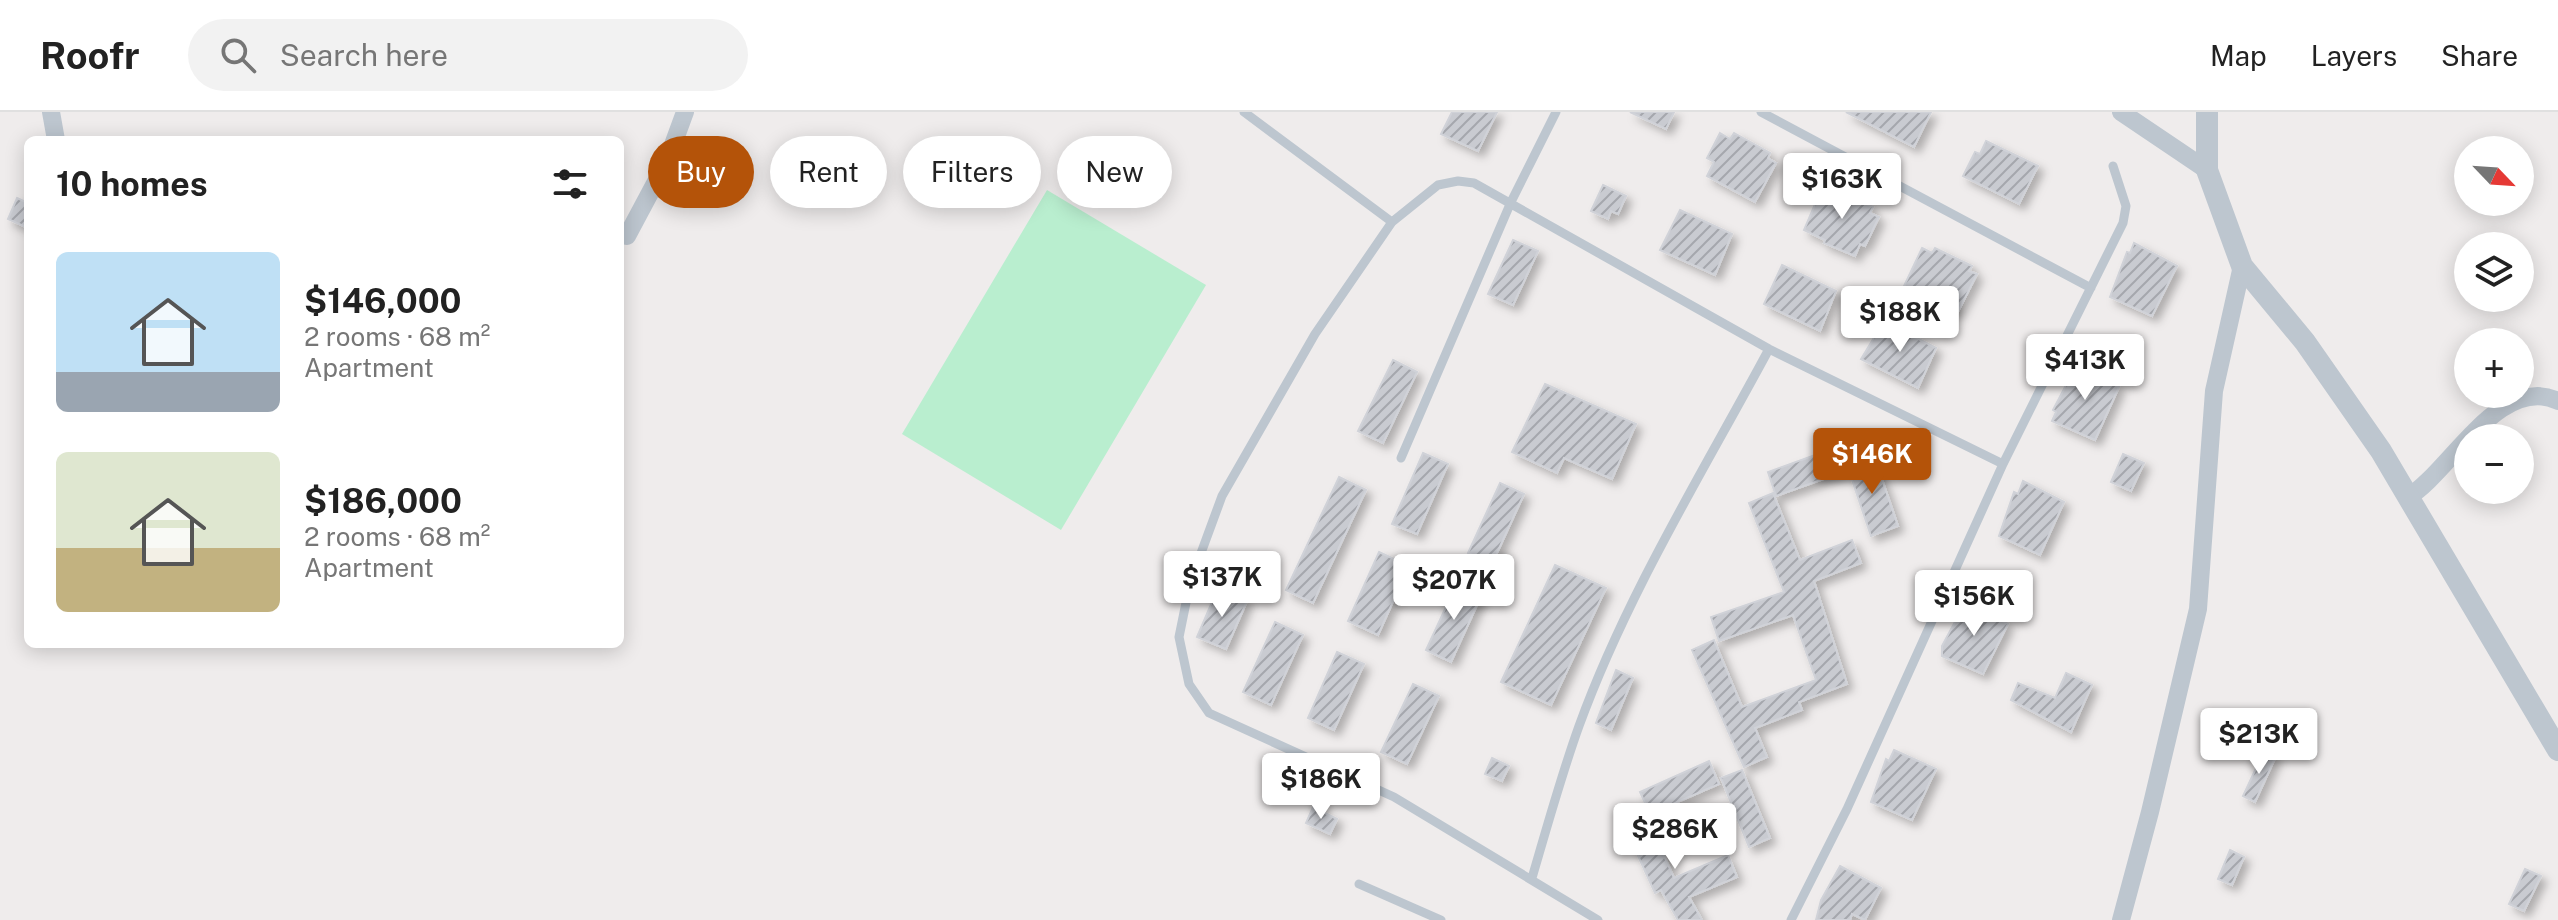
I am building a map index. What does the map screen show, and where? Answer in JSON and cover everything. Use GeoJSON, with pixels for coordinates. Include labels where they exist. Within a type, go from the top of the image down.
{"type":"FeatureCollection","features":[{"type":"Feature","properties":{"kind":"street"},"geometry":{"type":"LineString","coordinates":[[51,112],[55,136]]}},
{"type":"Feature","properties":{"kind":"street"},"geometry":{"type":"LineString","coordinates":[[627,236],[667,161],[685,112]]}},
{"type":"Feature","properties":{"kind":"street"},"geometry":{"type":"LineString","coordinates":[[2121,112],[2207,170]]}},
{"type":"Feature","properties":{"kind":"street"},"geometry":{"type":"LineString","coordinates":[[2207,112],[2207,170],[2242,266],[2305,342],[2381,451],[2558,750]]}},
{"type":"Feature","properties":{"kind":"street"},"geometry":{"type":"LineString","coordinates":[[2121,920],[2198,609],[2214,391],[2242,266]]}},
{"type":"Feature","properties":{"kind":"street"},"geometry":{"type":"LineString","coordinates":[[2408,497],[2424,488],[2465,439],[2501,410],[2517,400],[2539,396],[2558,401]]}},
{"type":"Feature","properties":{"kind":"lane"},"geometry":{"type":"LineString","coordinates":[[1244,112],[1392,222]]}},
{"type":"Feature","properties":{"kind":"lane"},"geometry":{"type":"LineString","coordinates":[[1401,458],[1511,202],[1556,112]]}},
{"type":"Feature","properties":{"kind":"lane"},"geometry":{"type":"LineString","coordinates":[[1761,112],[2091,288]]}},
{"type":"Feature","properties":{"kind":"lane"},"geometry":{"type":"LineString","coordinates":[[1791,920],[1847,809],[2003,464],[2123,223],[2126,206],[2113,166]]}},
{"type":"Feature","properties":{"kind":"lane"},"geometry":{"type":"LineString","coordinates":[[1598,920],[1394,797],[1209,713],[1189,684],[1179,637],[1190,583],[1222,496],[1315,334],[1392,222],[1438,185],[1458,181],[1474,183],[1769,349],[2003,464]]}},
{"type":"Feature","properties":{"kind":"lane"},"geometry":{"type":"LineString","coordinates":[[1532,878],[1579,725],[1613,645],[1664,543],[1769,349]]}},
{"type":"Feature","properties":{"kind":"lane"},"geometry":{"type":"LineString","coordinates":[[1359,884],[1441,920]]}},
{"type":"Feature","properties":{"kind":"green space"},"geometry":{"type":"Polygon","coordinates":[[[1047,190],[1057,196],[1057,208],[1077,208],[1206,285],[1061,530],[902,434],[1036,208],[1041,208],[1041,200],[1047,190]]]}},
{"type":"Feature","properties":{"kind":"building"},"geometry":{"type":"Polygon","coordinates":[[[1452,112],[1497,112],[1478,151],[1441,134],[1452,112]]]}},
{"type":"Feature","properties":{"kind":"building"},"geometry":{"type":"Polygon","coordinates":[[[1630,112],[1674,112],[1666,129],[1630,112]]]}},
{"type":"Feature","properties":{"kind":"building"},"geometry":{"type":"Polygon","coordinates":[[[1846,112],[1931,112],[1914,147],[1846,112]]]}},
{"type":"Feature","properties":{"kind":"building"},"geometry":{"type":"Polygon","coordinates":[[[1720,133],[1730,139],[1734,133],[1770,153],[1768,158],[1776,163],[1755,202],[1707,176],[1714,162],[1707,158],[1720,133]]]}},
{"type":"Feature","properties":{"kind":"building"},"geometry":{"type":"Polygon","coordinates":[[[1986,141],[2038,166],[2019,204],[1963,176],[1975,152],[1980,154],[1986,141]]]}},
{"type":"Feature","properties":{"kind":"building"},"geometry":{"type":"Polygon","coordinates":[[[1603,185],[1626,196],[1618,214],[1611,211],[1608,219],[1591,211],[1603,185]]]}},
{"type":"Feature","properties":{"kind":"building"},"geometry":{"type":"Polygon","coordinates":[[[1835,189],[1873,207],[1870,213],[1879,217],[1865,246],[1860,244],[1855,256],[1824,243],[1825,240],[1804,230],[1821,190],[1832,195],[1835,189]]]}},
{"type":"Feature","properties":{"kind":"building"},"geometry":{"type":"Polygon","coordinates":[[[17,198],[24,201],[24,226],[8,219],[17,198]]]}},
{"type":"Feature","properties":{"kind":"building"},"geometry":{"type":"Polygon","coordinates":[[[1680,210],[1732,234],[1715,275],[1660,250],[1680,210]]]}},
{"type":"Feature","properties":{"kind":"building"},"geometry":{"type":"Polygon","coordinates":[[[1513,240],[1538,251],[1513,305],[1488,294],[1513,240]]]}},
{"type":"Feature","properties":{"kind":"building"},"geometry":{"type":"Polygon","coordinates":[[[2134,243],[2177,266],[2152,316],[2110,297],[2127,252],[2130,253],[2134,243]]]}},
{"type":"Feature","properties":{"kind":"building"},"geometry":{"type":"Polygon","coordinates":[[[1922,248],[1932,253],[1935,248],[1972,266],[1969,271],[1977,274],[1957,314],[1904,286],[1922,248]]]}},
{"type":"Feature","properties":{"kind":"building"},"geometry":{"type":"Polygon","coordinates":[[[1782,265],[1836,291],[1820,331],[1764,304],[1782,265]]]}},
{"type":"Feature","properties":{"kind":"building"},"geometry":{"type":"Polygon","coordinates":[[[1884,321],[1936,348],[1918,388],[1861,359],[1884,321]]]}},
{"type":"Feature","properties":{"kind":"building"},"geometry":{"type":"Polygon","coordinates":[[[1393,360],[1417,372],[1383,443],[1358,431],[1393,360]]]}},
{"type":"Feature","properties":{"kind":"building"},"geometry":{"type":"Polygon","coordinates":[[[2077,364],[2104,376],[2103,379],[2119,387],[2095,440],[2052,421],[2056,412],[2053,410],[2077,364]]]}},
{"type":"Feature","properties":{"kind":"building"},"geometry":{"type":"Polygon","coordinates":[[[1545,384],[1636,424],[1612,479],[1564,458],[1557,473],[1512,452],[1545,384]]]}},
{"type":"Feature","properties":{"kind":"building"},"geometry":{"type":"Polygon","coordinates":[[[1837,447],[1846,471],[1776,496],[1768,472],[1837,447]]]}},
{"type":"Feature","properties":{"kind":"building"},"geometry":{"type":"Polygon","coordinates":[[[1423,453],[1448,464],[1417,534],[1392,524],[1423,453]]]}},
{"type":"Feature","properties":{"kind":"building"},"geometry":{"type":"Polygon","coordinates":[[[2123,454],[2144,463],[2131,491],[2111,482],[2123,454]]]}},
{"type":"Feature","properties":{"kind":"building"},"geometry":{"type":"Polygon","coordinates":[[[1874,456],[1898,526],[1871,536],[1847,465],[1874,456]]]}},
{"type":"Feature","properties":{"kind":"building"},"geometry":{"type":"Polygon","coordinates":[[[1339,477],[1366,490],[1313,603],[1286,590],[1339,477]]]}},
{"type":"Feature","properties":{"kind":"building"},"geometry":{"type":"Polygon","coordinates":[[[2023,481],[2064,502],[2040,555],[1999,536],[2014,492],[2018,494],[2023,481]]]}},
{"type":"Feature","properties":{"kind":"building"},"geometry":{"type":"Polygon","coordinates":[[[1500,483],[1524,494],[1492,564],[1468,553],[1500,483]]]}},
{"type":"Feature","properties":{"kind":"building"},"geometry":{"type":"Polygon","coordinates":[[[1773,493],[1800,560],[1852,540],[1861,563],[1814,581],[1847,684],[1799,702],[1802,710],[1755,728],[1767,757],[1744,767],[1692,650],[1714,640],[1742,707],[1816,680],[1793,615],[1719,641],[1711,617],[1784,592],[1749,503],[1773,493]]]}},
{"type":"Feature","properties":{"kind":"building"},"geometry":{"type":"Polygon","coordinates":[[[1379,552],[1409,566],[1378,635],[1348,621],[1379,552]]]}},
{"type":"Feature","properties":{"kind":"building"},"geometry":{"type":"Polygon","coordinates":[[[1555,565],[1606,588],[1551,705],[1501,682],[1555,565]]]}},
{"type":"Feature","properties":{"kind":"building"},"geometry":{"type":"Polygon","coordinates":[[[1457,583],[1482,594],[1451,662],[1426,650],[1457,583]]]}},
{"type":"Feature","properties":{"kind":"building"},"geometry":{"type":"Polygon","coordinates":[[[1218,588],[1247,601],[1226,649],[1197,637],[1218,588]]]}},
{"type":"Feature","properties":{"kind":"building"},"geometry":{"type":"Polygon","coordinates":[[[1966,601],[2008,624],[1983,674],[1942,656],[1942,646],[1966,601]]]}},
{"type":"Feature","properties":{"kind":"building"},"geometry":{"type":"Polygon","coordinates":[[[1275,622],[1303,635],[1271,705],[1243,692],[1275,622]]]}},
{"type":"Feature","properties":{"kind":"building"},"geometry":{"type":"Polygon","coordinates":[[[1337,652],[1364,664],[1334,730],[1308,718],[1337,652]]]}},
{"type":"Feature","properties":{"kind":"building"},"geometry":{"type":"Polygon","coordinates":[[[1616,670],[1633,678],[1611,730],[1596,723],[1616,670]]]}},
{"type":"Feature","properties":{"kind":"building"},"geometry":{"type":"Polygon","coordinates":[[[2066,673],[2092,685],[2071,732],[2011,700],[2018,683],[2055,698],[2066,673]]]}},
{"type":"Feature","properties":{"kind":"building"},"geometry":{"type":"Polygon","coordinates":[[[1413,684],[1439,696],[1407,764],[1381,752],[1413,684]]]}},
{"type":"Feature","properties":{"kind":"building"},"geometry":{"type":"Polygon","coordinates":[[[1894,750],[1936,769],[1912,820],[1871,802],[1886,759],[1889,761],[1894,750]]]}},
{"type":"Feature","properties":{"kind":"building"},"geometry":{"type":"Polygon","coordinates":[[[2264,751],[2276,756],[2255,802],[2243,796],[2264,751]]]}},
{"type":"Feature","properties":{"kind":"building"},"geometry":{"type":"Polygon","coordinates":[[[1492,758],[1509,766],[1502,781],[1485,774],[1492,758]]]}},
{"type":"Feature","properties":{"kind":"building"},"geometry":{"type":"Polygon","coordinates":[[[1709,761],[1719,784],[1650,814],[1640,792],[1709,761]]]}},
{"type":"Feature","properties":{"kind":"building"},"geometry":{"type":"Polygon","coordinates":[[[1742,770],[1770,838],[1749,847],[1721,778],[1742,770]]]}},
{"type":"Feature","properties":{"kind":"building"},"geometry":{"type":"Polygon","coordinates":[[[1313,807],[1337,819],[1330,834],[1306,823],[1313,807]]]}},
{"type":"Feature","properties":{"kind":"building"},"geometry":{"type":"Polygon","coordinates":[[[1645,813],[1674,878],[1728,855],[1737,877],[1689,897],[1702,920],[1678,920],[1661,890],[1655,893],[1623,823],[1645,813]]]}},
{"type":"Feature","properties":{"kind":"building"},"geometry":{"type":"Polygon","coordinates":[[[2230,850],[2244,857],[2232,885],[2218,879],[2230,850]]]}},
{"type":"Feature","properties":{"kind":"building"},"geometry":{"type":"Polygon","coordinates":[[[1840,866],[1881,888],[1865,920],[1852,914],[1850,920],[1816,920],[1821,900],[1840,866]]]}},
{"type":"Feature","properties":{"kind":"building"},"geometry":{"type":"Polygon","coordinates":[[[2525,869],[2541,876],[2524,911],[2509,904],[2525,869]]]}}]}
